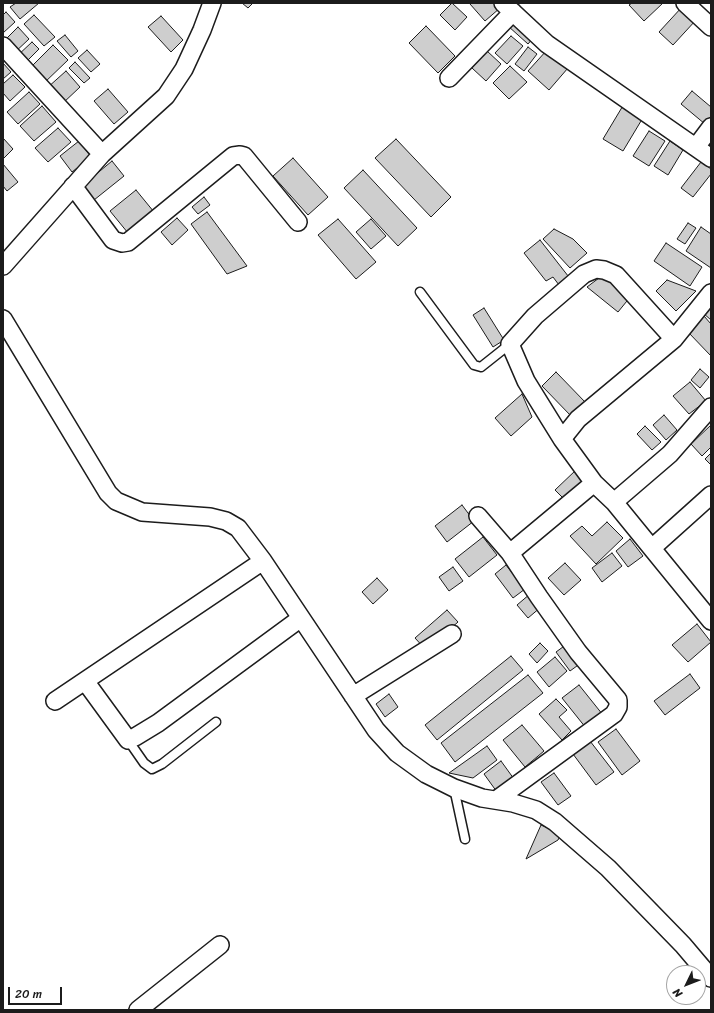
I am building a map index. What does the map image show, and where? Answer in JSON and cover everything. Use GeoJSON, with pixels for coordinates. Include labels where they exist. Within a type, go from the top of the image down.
{"type":"FeatureCollection","features":[{"type":"Feature","properties":{"kind":"street"},"geometry":{"type":"LineString","coordinates":[[3,266],[102,154],[166,96],[184,70],[212,3]]}},
{"type":"Feature","properties":{"kind":"street"},"geometry":{"type":"LineString","coordinates":[[685,3],[711,27]]}},
{"type":"Feature","properties":{"kind":"street"},"geometry":{"type":"LineString","coordinates":[[449,78],[508,8],[547,44],[711,158]]}},
{"type":"Feature","properties":{"kind":"street"},"geometry":{"type":"LineString","coordinates":[[3,46],[102,154]]}},
{"type":"Feature","properties":{"kind":"street"},"geometry":{"type":"LineString","coordinates":[[696,147],[711,127]]}},
{"type":"Feature","properties":{"kind":"street"},"geometry":{"type":"LineString","coordinates":[[74,186],[113,240],[122,244],[128,242],[233,156],[240,155],[244,156],[298,222]]}},
{"type":"Feature","properties":{"kind":"street"},"geometry":{"type":"LineString","coordinates":[[674,339],[616,275],[596,269],[584,274],[535,316],[510,344],[526,381],[562,439],[594,483],[614,502],[711,621]]}},
{"type":"Feature","properties":{"kind":"street"},"geometry":{"type":"LineString","coordinates":[[562,439],[578,419],[674,339],[711,293]]}},
{"type":"Feature","properties":{"kind":"street"},"geometry":{"type":"LineString","coordinates":[[3,319],[108,493],[116,501],[142,512],[210,518],[226,521],[238,528],[263,561],[376,730],[397,753],[426,774],[454,788],[482,798],[513,803],[536,810],[555,822],[608,868],[683,945],[711,978]]}},
{"type":"Feature","properties":{"kind":"street"},"geometry":{"type":"LineString","coordinates":[[614,502],[670,454],[711,407]]}},
{"type":"Feature","properties":{"kind":"street"},"geometry":{"type":"LineString","coordinates":[[510,553],[594,483]]}},
{"type":"Feature","properties":{"kind":"street"},"geometry":{"type":"LineString","coordinates":[[652,548],[711,495]]}},
{"type":"Feature","properties":{"kind":"street"},"geometry":{"type":"LineString","coordinates":[[478,516],[510,553],[578,652],[615,696],[618,707],[614,714],[496,800]]}},
{"type":"Feature","properties":{"kind":"street"},"geometry":{"type":"LineString","coordinates":[[55,701],[263,561]]}},
{"type":"Feature","properties":{"kind":"street"},"geometry":{"type":"LineString","coordinates":[[85,681],[128,740],[158,723],[301,618]]}},
{"type":"Feature","properties":{"kind":"street"},"geometry":{"type":"LineString","coordinates":[[353,696],[452,634]]}},
{"type":"Feature","properties":{"kind":"street"},"geometry":{"type":"LineString","coordinates":[[138,1010],[220,945]]}},
{"type":"Feature","properties":{"kind":"lane"},"geometry":{"type":"LineString","coordinates":[[420,292],[474,365],[481,366],[510,344]]}},
{"type":"Feature","properties":{"kind":"lane"},"geometry":{"type":"LineString","coordinates":[[128,740],[144,763],[152,769],[162,764],[216,722]]}},
{"type":"Feature","properties":{"kind":"lane"},"geometry":{"type":"LineString","coordinates":[[454,788],[465,839]]}},
{"type":"Feature","properties":{"kind":"building"},"geometry":{"type":"Polygon","coordinates":[[[16,3],[39,3],[20,19],[10,7],[16,3]]]}},
{"type":"Feature","properties":{"kind":"building"},"geometry":{"type":"Polygon","coordinates":[[[242,3],[253,3],[248,8],[242,3]]]}},
{"type":"Feature","properties":{"kind":"building"},"geometry":{"type":"Polygon","coordinates":[[[452,3],[467,17],[455,30],[440,15],[452,3]]]}},
{"type":"Feature","properties":{"kind":"building"},"geometry":{"type":"Polygon","coordinates":[[[496,3],[500,8],[485,21],[470,4],[496,3]]]}},
{"type":"Feature","properties":{"kind":"building"},"geometry":{"type":"Polygon","coordinates":[[[632,3],[663,3],[644,21],[629,5],[632,3]]]}},
{"type":"Feature","properties":{"kind":"building"},"geometry":{"type":"Polygon","coordinates":[[[682,7],[696,20],[673,45],[659,32],[682,7]]]}},
{"type":"Feature","properties":{"kind":"building"},"geometry":{"type":"Polygon","coordinates":[[[6,12],[15,22],[3,33],[3,15],[6,12]]]}},
{"type":"Feature","properties":{"kind":"building"},"geometry":{"type":"Polygon","coordinates":[[[34,15],[55,37],[44,46],[24,24],[34,15]]]}},
{"type":"Feature","properties":{"kind":"building"},"geometry":{"type":"Polygon","coordinates":[[[161,16],[183,40],[171,52],[148,27],[161,16]]]}},
{"type":"Feature","properties":{"kind":"building"},"geometry":{"type":"Polygon","coordinates":[[[514,20],[533,38],[528,44],[508,26],[514,20]]]}},
{"type":"Feature","properties":{"kind":"building"},"geometry":{"type":"Polygon","coordinates":[[[426,26],[455,56],[438,73],[409,43],[426,26]]]}},
{"type":"Feature","properties":{"kind":"building"},"geometry":{"type":"Polygon","coordinates":[[[18,27],[29,39],[13,54],[3,42],[18,27]]]}},
{"type":"Feature","properties":{"kind":"building"},"geometry":{"type":"Polygon","coordinates":[[[65,35],[78,51],[71,57],[57,41],[65,35]]]}},
{"type":"Feature","properties":{"kind":"building"},"geometry":{"type":"Polygon","coordinates":[[[511,36],[523,46],[507,64],[495,53],[511,36]]]}},
{"type":"Feature","properties":{"kind":"building"},"geometry":{"type":"Polygon","coordinates":[[[32,42],[39,49],[23,65],[16,57],[32,42]]]}},
{"type":"Feature","properties":{"kind":"building"},"geometry":{"type":"Polygon","coordinates":[[[53,45],[68,60],[43,84],[29,69],[53,45]]]}},
{"type":"Feature","properties":{"kind":"building"},"geometry":{"type":"Polygon","coordinates":[[[528,47],[537,54],[524,71],[515,64],[528,47]]]}},
{"type":"Feature","properties":{"kind":"building"},"geometry":{"type":"Polygon","coordinates":[[[87,50],[100,64],[91,72],[78,58],[87,50]]]}},
{"type":"Feature","properties":{"kind":"building"},"geometry":{"type":"Polygon","coordinates":[[[547,50],[568,68],[549,90],[528,71],[547,50]]]}},
{"type":"Feature","properties":{"kind":"building"},"geometry":{"type":"Polygon","coordinates":[[[487,51],[501,64],[486,81],[472,68],[487,51]]]}},
{"type":"Feature","properties":{"kind":"building"},"geometry":{"type":"Polygon","coordinates":[[[75,62],[90,78],[84,83],[69,68],[75,62]]]}},
{"type":"Feature","properties":{"kind":"building"},"geometry":{"type":"Polygon","coordinates":[[[3,63],[11,72],[3,79],[3,63]]]}},
{"type":"Feature","properties":{"kind":"building"},"geometry":{"type":"Polygon","coordinates":[[[510,66],[527,82],[509,99],[493,83],[510,66]]]}},
{"type":"Feature","properties":{"kind":"building"},"geometry":{"type":"Polygon","coordinates":[[[66,71],[80,87],[62,104],[47,88],[66,71]]]}},
{"type":"Feature","properties":{"kind":"building"},"geometry":{"type":"Polygon","coordinates":[[[13,75],[25,87],[10,101],[3,93],[3,84],[13,75]]]}},
{"type":"Feature","properties":{"kind":"building"},"geometry":{"type":"Polygon","coordinates":[[[108,89],[128,112],[114,124],[94,101],[108,89]]]}},
{"type":"Feature","properties":{"kind":"building"},"geometry":{"type":"Polygon","coordinates":[[[692,91],[711,107],[711,117],[705,124],[681,104],[692,91]]]}},
{"type":"Feature","properties":{"kind":"building"},"geometry":{"type":"Polygon","coordinates":[[[29,92],[40,104],[18,124],[7,112],[29,92]]]}},
{"type":"Feature","properties":{"kind":"building"},"geometry":{"type":"Polygon","coordinates":[[[624,104],[644,116],[623,151],[603,139],[624,104]]]}},
{"type":"Feature","properties":{"kind":"building"},"geometry":{"type":"Polygon","coordinates":[[[42,106],[56,122],[34,141],[20,126],[42,106]]]}},
{"type":"Feature","properties":{"kind":"building"},"geometry":{"type":"Polygon","coordinates":[[[58,128],[71,142],[48,162],[35,148],[58,128]]]}},
{"type":"Feature","properties":{"kind":"building"},"geometry":{"type":"Polygon","coordinates":[[[649,131],[665,141],[649,166],[633,156],[649,131]]]}},
{"type":"Feature","properties":{"kind":"building"},"geometry":{"type":"Polygon","coordinates":[[[3,138],[13,149],[3,159],[3,138]]]}},
{"type":"Feature","properties":{"kind":"building"},"geometry":{"type":"Polygon","coordinates":[[[396,139],[451,197],[431,217],[375,158],[396,139]]]}},
{"type":"Feature","properties":{"kind":"building"},"geometry":{"type":"Polygon","coordinates":[[[79,141],[91,157],[72,172],[60,156],[79,141]]]}},
{"type":"Feature","properties":{"kind":"building"},"geometry":{"type":"Polygon","coordinates":[[[670,141],[683,150],[668,175],[654,166],[670,141]]]}},
{"type":"Feature","properties":{"kind":"building"},"geometry":{"type":"Polygon","coordinates":[[[293,158],[328,197],[308,215],[273,176],[293,158]]]}},
{"type":"Feature","properties":{"kind":"building"},"geometry":{"type":"Polygon","coordinates":[[[112,161],[124,176],[94,200],[82,186],[112,161]]]}},
{"type":"Feature","properties":{"kind":"building"},"geometry":{"type":"Polygon","coordinates":[[[701,162],[711,169],[711,174],[693,197],[681,188],[701,162]]]}},
{"type":"Feature","properties":{"kind":"building"},"geometry":{"type":"Polygon","coordinates":[[[3,164],[18,182],[7,191],[3,186],[3,164]]]}},
{"type":"Feature","properties":{"kind":"building"},"geometry":{"type":"Polygon","coordinates":[[[363,170],[417,228],[398,246],[344,188],[363,170]]]}},
{"type":"Feature","properties":{"kind":"building"},"geometry":{"type":"Polygon","coordinates":[[[136,190],[154,212],[128,233],[110,211],[136,190]]]}},
{"type":"Feature","properties":{"kind":"building"},"geometry":{"type":"Polygon","coordinates":[[[204,197],[210,205],[198,214],[192,207],[204,197]]]}},
{"type":"Feature","properties":{"kind":"building"},"geometry":{"type":"Polygon","coordinates":[[[207,212],[247,266],[227,274],[191,224],[207,212]]]}},
{"type":"Feature","properties":{"kind":"building"},"geometry":{"type":"Polygon","coordinates":[[[177,218],[188,230],[172,245],[161,232],[177,218]]]}},
{"type":"Feature","properties":{"kind":"building"},"geometry":{"type":"Polygon","coordinates":[[[338,219],[376,262],[356,279],[318,235],[338,219]]]}},
{"type":"Feature","properties":{"kind":"building"},"geometry":{"type":"Polygon","coordinates":[[[371,219],[386,236],[371,249],[356,232],[371,219]]]}},
{"type":"Feature","properties":{"kind":"building"},"geometry":{"type":"Polygon","coordinates":[[[688,223],[696,228],[685,244],[677,239],[688,223]]]}},
{"type":"Feature","properties":{"kind":"building"},"geometry":{"type":"Polygon","coordinates":[[[701,227],[711,234],[711,268],[686,251],[701,227]]]}},
{"type":"Feature","properties":{"kind":"building"},"geometry":{"type":"Polygon","coordinates":[[[554,229],[573,239],[587,253],[570,268],[543,239],[554,229]]]}},
{"type":"Feature","properties":{"kind":"building"},"geometry":{"type":"Polygon","coordinates":[[[540,240],[572,281],[562,289],[553,277],[546,281],[524,253],[540,240]]]}},
{"type":"Feature","properties":{"kind":"building"},"geometry":{"type":"Polygon","coordinates":[[[666,243],[702,267],[690,286],[654,261],[666,243]]]}},
{"type":"Feature","properties":{"kind":"building"},"geometry":{"type":"Polygon","coordinates":[[[603,275],[631,296],[618,312],[587,287],[603,275]]]}},
{"type":"Feature","properties":{"kind":"building"},"geometry":{"type":"Polygon","coordinates":[[[667,280],[696,291],[676,311],[656,291],[667,280]]]}},
{"type":"Feature","properties":{"kind":"building"},"geometry":{"type":"Polygon","coordinates":[[[711,304],[711,320],[703,313],[711,304]]]}},
{"type":"Feature","properties":{"kind":"building"},"geometry":{"type":"Polygon","coordinates":[[[484,308],[504,340],[493,347],[473,315],[484,308]]]}},
{"type":"Feature","properties":{"kind":"building"},"geometry":{"type":"Polygon","coordinates":[[[704,316],[711,324],[711,356],[688,332],[704,316]]]}},
{"type":"Feature","properties":{"kind":"building"},"geometry":{"type":"Polygon","coordinates":[[[700,369],[709,377],[700,388],[691,380],[700,369]]]}},
{"type":"Feature","properties":{"kind":"building"},"geometry":{"type":"Polygon","coordinates":[[[556,372],[586,403],[572,417],[542,386],[556,372]]]}},
{"type":"Feature","properties":{"kind":"building"},"geometry":{"type":"Polygon","coordinates":[[[690,382],[706,401],[689,414],[673,396],[690,382]]]}},
{"type":"Feature","properties":{"kind":"building"},"geometry":{"type":"Polygon","coordinates":[[[522,394],[532,417],[511,436],[495,418],[522,394]]]}},
{"type":"Feature","properties":{"kind":"building"},"geometry":{"type":"Polygon","coordinates":[[[664,415],[677,430],[666,440],[653,425],[664,415]]]}},
{"type":"Feature","properties":{"kind":"building"},"geometry":{"type":"Polygon","coordinates":[[[711,425],[711,447],[702,456],[691,444],[711,425]]]}},
{"type":"Feature","properties":{"kind":"building"},"geometry":{"type":"Polygon","coordinates":[[[645,426],[661,442],[652,450],[637,434],[645,426]]]}},
{"type":"Feature","properties":{"kind":"building"},"geometry":{"type":"Polygon","coordinates":[[[711,453],[711,465],[705,459],[711,453]]]}},
{"type":"Feature","properties":{"kind":"building"},"geometry":{"type":"Polygon","coordinates":[[[576,470],[584,480],[564,499],[555,490],[576,470]]]}},
{"type":"Feature","properties":{"kind":"building"},"geometry":{"type":"Polygon","coordinates":[[[462,505],[474,521],[447,542],[435,526],[462,505]]]}},
{"type":"Feature","properties":{"kind":"building"},"geometry":{"type":"Polygon","coordinates":[[[607,522],[623,538],[596,564],[570,536],[582,526],[592,536],[607,522]]]}},
{"type":"Feature","properties":{"kind":"building"},"geometry":{"type":"Polygon","coordinates":[[[483,537],[497,555],[469,577],[455,559],[483,537]]]}},
{"type":"Feature","properties":{"kind":"building"},"geometry":{"type":"Polygon","coordinates":[[[630,539],[643,556],[628,567],[616,551],[630,539]]]}},
{"type":"Feature","properties":{"kind":"building"},"geometry":{"type":"Polygon","coordinates":[[[612,553],[622,566],[602,582],[592,568],[612,553]]]}},
{"type":"Feature","properties":{"kind":"building"},"geometry":{"type":"Polygon","coordinates":[[[565,563],[581,580],[564,595],[548,578],[565,563]]]}},
{"type":"Feature","properties":{"kind":"building"},"geometry":{"type":"Polygon","coordinates":[[[506,565],[525,589],[513,598],[495,574],[506,565]]]}},
{"type":"Feature","properties":{"kind":"building"},"geometry":{"type":"Polygon","coordinates":[[[453,567],[463,581],[449,591],[439,577],[453,567]]]}},
{"type":"Feature","properties":{"kind":"building"},"geometry":{"type":"Polygon","coordinates":[[[377,578],[388,590],[373,604],[362,592],[377,578]]]}},
{"type":"Feature","properties":{"kind":"building"},"geometry":{"type":"Polygon","coordinates":[[[530,594],[541,607],[528,618],[517,605],[530,594]]]}},
{"type":"Feature","properties":{"kind":"building"},"geometry":{"type":"Polygon","coordinates":[[[447,610],[458,622],[426,650],[415,638],[447,610]]]}},
{"type":"Feature","properties":{"kind":"building"},"geometry":{"type":"Polygon","coordinates":[[[697,624],[711,642],[688,662],[672,645],[697,624]]]}},
{"type":"Feature","properties":{"kind":"building"},"geometry":{"type":"Polygon","coordinates":[[[540,643],[548,651],[537,663],[529,654],[540,643]]]}},
{"type":"Feature","properties":{"kind":"building"},"geometry":{"type":"Polygon","coordinates":[[[567,644],[581,663],[570,671],[556,652],[567,644]]]}},
{"type":"Feature","properties":{"kind":"building"},"geometry":{"type":"Polygon","coordinates":[[[511,656],[523,670],[437,740],[425,725],[511,656]]]}},
{"type":"Feature","properties":{"kind":"building"},"geometry":{"type":"Polygon","coordinates":[[[555,657],[567,671],[549,687],[537,672],[555,657]]]}},
{"type":"Feature","properties":{"kind":"building"},"geometry":{"type":"Polygon","coordinates":[[[690,674],[700,688],[665,715],[654,701],[690,674]]]}},
{"type":"Feature","properties":{"kind":"building"},"geometry":{"type":"Polygon","coordinates":[[[528,675],[543,693],[455,762],[441,743],[528,675]]]}},
{"type":"Feature","properties":{"kind":"building"},"geometry":{"type":"Polygon","coordinates":[[[579,685],[603,715],[586,728],[562,698],[579,685]]]}},
{"type":"Feature","properties":{"kind":"building"},"geometry":{"type":"Polygon","coordinates":[[[389,694],[398,707],[385,717],[376,704],[389,694]]]}},
{"type":"Feature","properties":{"kind":"building"},"geometry":{"type":"Polygon","coordinates":[[[556,699],[567,710],[559,717],[571,731],[562,740],[539,714],[556,699]]]}},
{"type":"Feature","properties":{"kind":"building"},"geometry":{"type":"Polygon","coordinates":[[[522,725],[544,751],[525,767],[503,740],[522,725]]]}},
{"type":"Feature","properties":{"kind":"building"},"geometry":{"type":"Polygon","coordinates":[[[616,729],[640,761],[622,775],[598,742],[616,729]]]}},
{"type":"Feature","properties":{"kind":"building"},"geometry":{"type":"Polygon","coordinates":[[[590,741],[614,772],[596,785],[573,754],[590,741]]]}},
{"type":"Feature","properties":{"kind":"building"},"geometry":{"type":"Polygon","coordinates":[[[487,746],[497,760],[473,778],[449,773],[487,746]]]}},
{"type":"Feature","properties":{"kind":"building"},"geometry":{"type":"Polygon","coordinates":[[[501,761],[514,779],[497,792],[484,774],[501,761]]]}},
{"type":"Feature","properties":{"kind":"building"},"geometry":{"type":"Polygon","coordinates":[[[554,773],[571,796],[558,805],[541,782],[554,773]]]}},
{"type":"Feature","properties":{"kind":"building"},"geometry":{"type":"Polygon","coordinates":[[[541,825],[561,834],[558,840],[526,859],[541,825]]]}}]}
